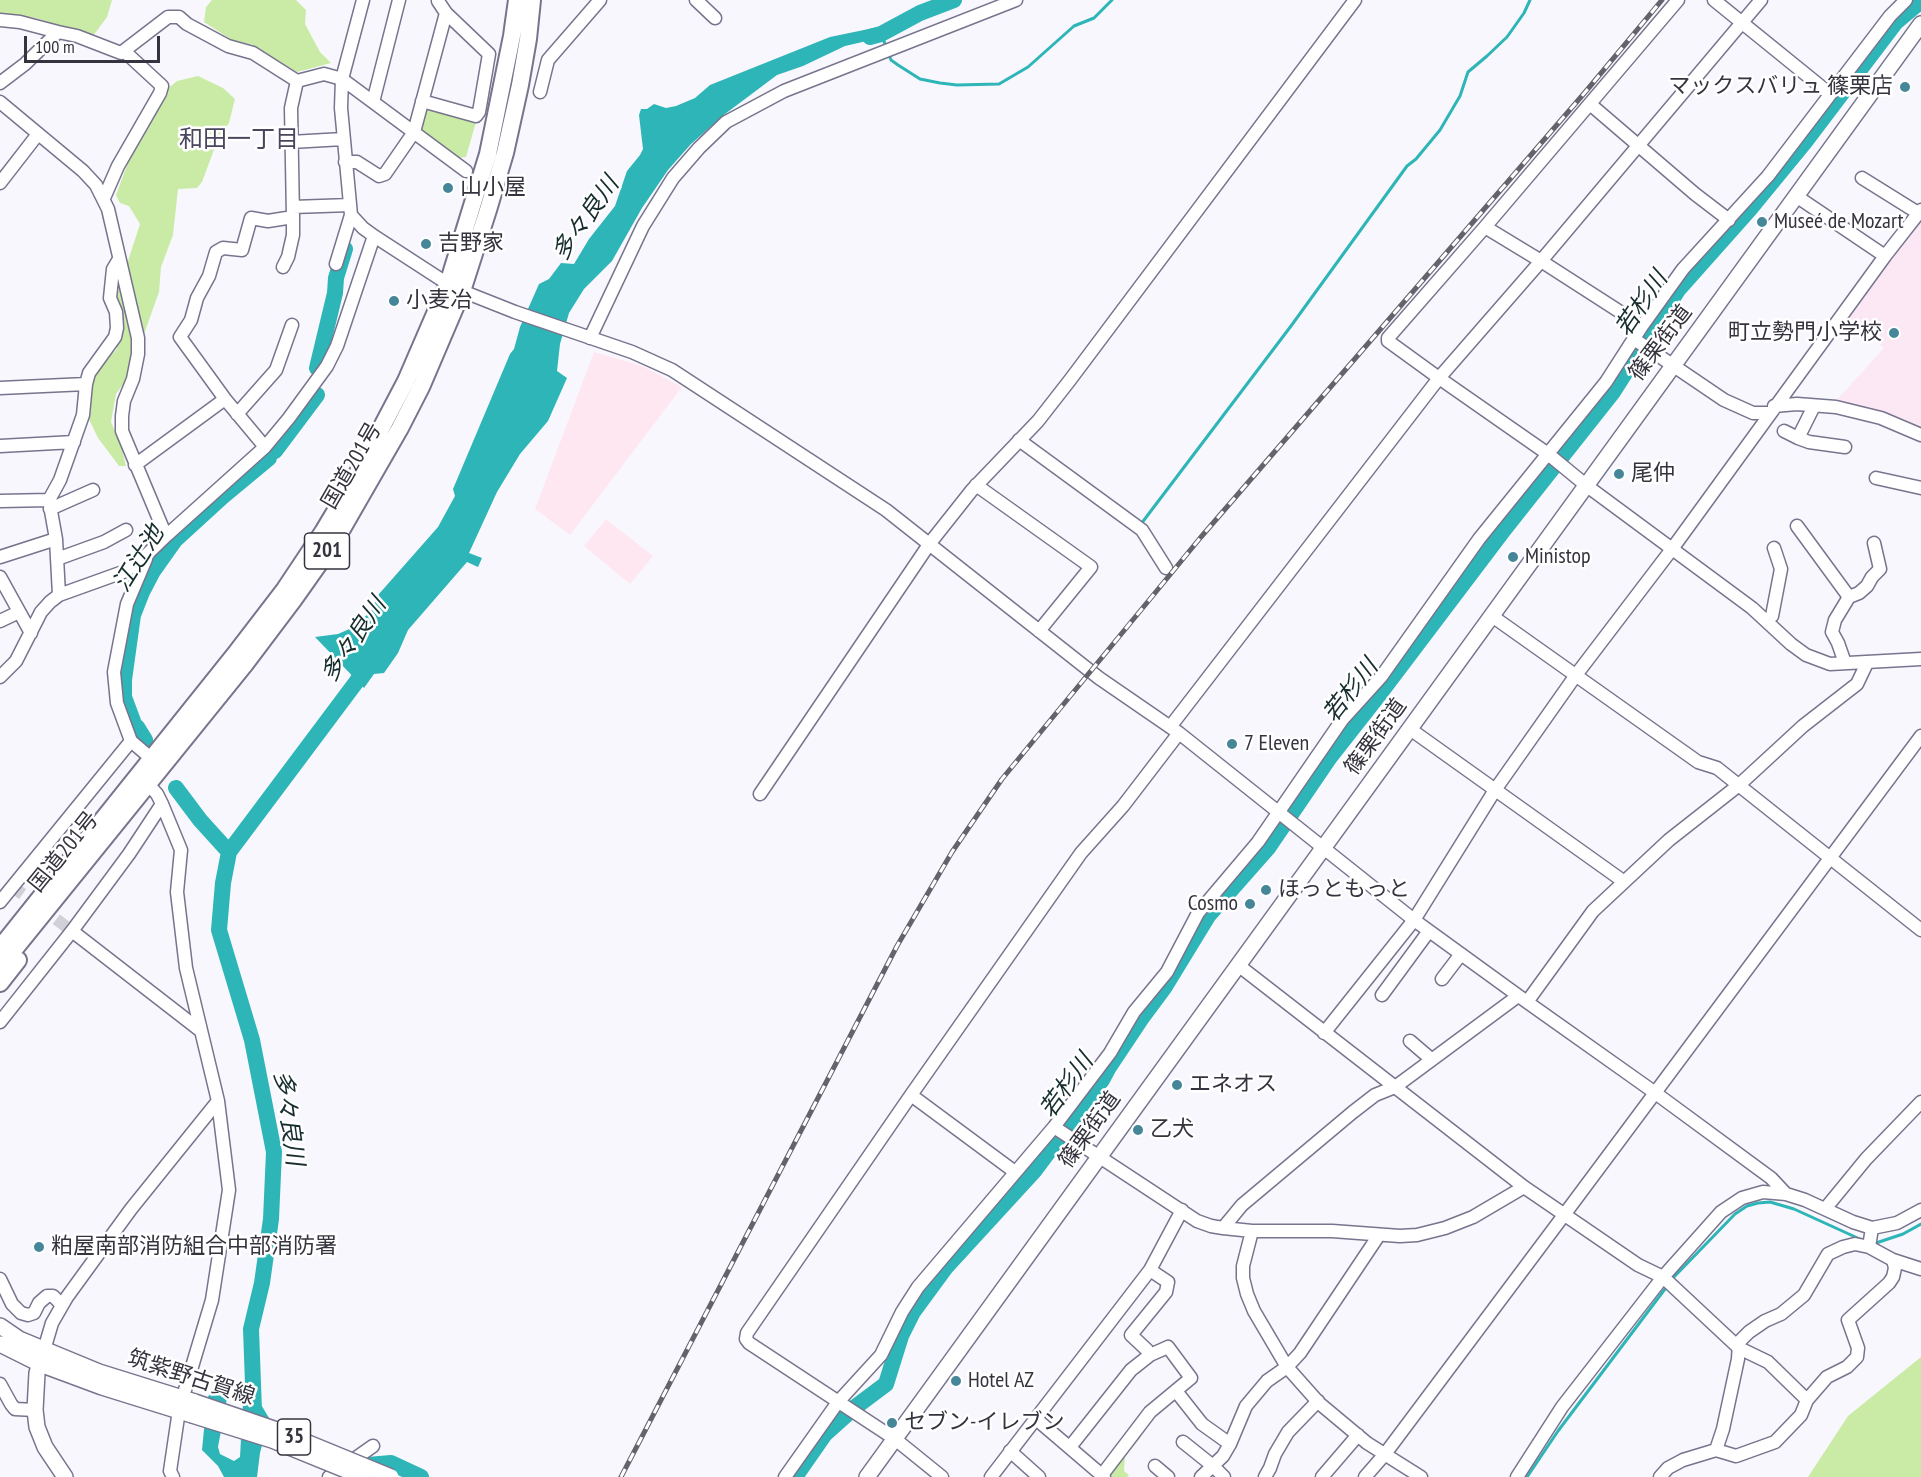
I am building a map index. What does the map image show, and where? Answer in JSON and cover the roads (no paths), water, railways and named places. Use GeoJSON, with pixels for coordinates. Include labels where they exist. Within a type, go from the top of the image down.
{"type":"FeatureCollection","features":[{"type":"Feature","properties":{"kind":"highway","name":"国道201号"},"geometry":{"type":"LineString","coordinates":[[0,948],[119,810],[148,784],[245,664],[334,541],[388,449],[421,387],[455,287],[488,154],[517,0]]}},
{"type":"Feature","properties":{"kind":"highway","name":"国道201号"},"geometry":{"type":"LineString","coordinates":[[0,967],[119,810],[152,759],[285,589],[353,482],[455,287],[488,210],[505,153],[528,39],[532,0]]}},
{"type":"Feature","properties":{"kind":"highway","name":"201"},"geometry":{"type":"LineString","coordinates":[[0,933],[78,841],[119,810]]}},
{"type":"Feature","properties":{"kind":"highway","name":"201"},"geometry":{"type":"LineString","coordinates":[[0,983],[108,845],[119,810]]}},
{"type":"Feature","properties":{"kind":"main road","name":"篠栗街道"},"geometry":{"type":"LineString","coordinates":[[867,1477],[1921,24]]}},
{"type":"Feature","properties":{"kind":"main road","name":"筑紫野古賀線"},"geometry":{"type":"LineString","coordinates":[[0,1326],[42,1357]]}},
{"type":"Feature","properties":{"kind":"main road","name":"筑紫野古賀線"},"geometry":{"type":"LineString","coordinates":[[0,1344],[42,1357],[102,1387],[188,1406],[274,1429],[391,1477]]}},
{"type":"Feature","properties":{"kind":"main road"},"geometry":{"type":"LineString","coordinates":[[42,1357],[37,1374],[35,1410],[37,1426],[45,1447],[65,1477]]}},
{"type":"Feature","properties":{"kind":"main road","name":"筑紫野古賀線"},"geometry":{"type":"LineString","coordinates":[[188,1406],[363,1477]]}},
{"type":"Feature","properties":{"kind":"street"},"geometry":{"type":"LineString","coordinates":[[336,264],[350,210],[343,140],[342,79],[363,0]]}},
{"type":"Feature","properties":{"kind":"street"},"geometry":{"type":"LineString","coordinates":[[373,102],[399,0]]}},
{"type":"Feature","properties":{"kind":"street"},"geometry":{"type":"LineString","coordinates":[[422,101],[476,116],[479,112],[489,54],[446,13],[438,0]]}},
{"type":"Feature","properties":{"kind":"street"},"geometry":{"type":"LineString","coordinates":[[540,92],[548,60],[600,0]]}},
{"type":"Feature","properties":{"kind":"street"},"geometry":{"type":"LineString","coordinates":[[696,0],[715,18]]}},
{"type":"Feature","properties":{"kind":"street"},"geometry":{"type":"LineString","coordinates":[[586,337],[643,226],[673,178],[726,122],[783,91],[1016,0]]}},
{"type":"Feature","properties":{"kind":"street"},"geometry":{"type":"LineString","coordinates":[[760,794],[930,543],[976,485],[1038,421],[1354,0]]}},
{"type":"Feature","properties":{"kind":"street"},"geometry":{"type":"LineString","coordinates":[[1678,0],[1388,338],[1388,341],[1548,454],[1587,486],[1752,608],[1806,655],[1830,664],[1921,659]]}},
{"type":"Feature","properties":{"kind":"street"},"geometry":{"type":"LineString","coordinates":[[1714,0],[1830,94]]}},
{"type":"Feature","properties":{"kind":"street"},"geometry":{"type":"LineString","coordinates":[[942,1477],[895,1439],[749,1343],[746,1339],[747,1333],[1081,854],[1123,806],[1175,730],[1438,378],[1541,261],[1761,0]]}},
{"type":"Feature","properties":{"kind":"street"},"geometry":{"type":"LineString","coordinates":[[785,1477],[838,1402],[881,1355],[918,1287],[1054,1127],[1110,1053],[1134,1012],[1167,972],[1198,913],[1258,842],[1342,720],[1381,677],[1479,539],[1606,382],[1683,269],[1768,176],[1890,16],[1906,0]]}},
{"type":"Feature","properties":{"kind":"street"},"geometry":{"type":"LineString","coordinates":[[345,162],[357,162],[379,176],[385,174],[414,132],[446,13]]}},
{"type":"Feature","properties":{"kind":"street"},"geometry":{"type":"LineString","coordinates":[[0,20],[20,22],[77,36],[121,53],[168,17],[179,17],[187,24],[228,46],[253,53],[297,81],[324,74],[342,79],[466,171]]}},
{"type":"Feature","properties":{"kind":"street"},"geometry":{"type":"LineString","coordinates":[[0,83],[26,64],[58,32]]}},
{"type":"Feature","properties":{"kind":"street"},"geometry":{"type":"LineString","coordinates":[[104,198],[118,166],[162,86],[124,51]]}},
{"type":"Feature","properties":{"kind":"street"},"geometry":{"type":"LineString","coordinates":[[283,267],[293,235],[291,108],[297,81]]}},
{"type":"Feature","properties":{"kind":"street"},"geometry":{"type":"LineString","coordinates":[[0,102],[82,171],[96,184],[104,198],[138,338],[138,354],[124,400],[122,431],[166,536]]}},
{"type":"Feature","properties":{"kind":"street"},"geometry":{"type":"LineString","coordinates":[[1590,104],[1728,220]]}},
{"type":"Feature","properties":{"kind":"street"},"geometry":{"type":"LineString","coordinates":[[0,183],[38,134]]}},
{"type":"Feature","properties":{"kind":"street"},"geometry":{"type":"LineString","coordinates":[[291,142],[343,140]]}},
{"type":"Feature","properties":{"kind":"street"},"geometry":{"type":"LineString","coordinates":[[1324,1033],[1414,920],[1496,790],[1576,675],[1672,549],[1884,256],[1920,211],[1862,178]]}},
{"type":"Feature","properties":{"kind":"street"},"geometry":{"type":"LineString","coordinates":[[1796,196],[1884,256]]}},
{"type":"Feature","properties":{"kind":"street"},"geometry":{"type":"LineString","coordinates":[[265,447],[225,399],[180,337],[191,320],[197,298],[209,276],[216,252],[223,248],[242,250],[251,218],[268,221],[293,212],[350,210],[374,236],[455,287],[523,315],[648,359],[672,370],[886,510],[1099,678],[1175,730],[1414,920],[1771,1178],[1786,1194]]}},
{"type":"Feature","properties":{"kind":"street"},"geometry":{"type":"LineString","coordinates":[[1485,227],[1642,326]]}},
{"type":"Feature","properties":{"kind":"street"},"geometry":{"type":"LineString","coordinates":[[0,677],[16,661],[41,612],[59,595],[123,572],[137,564],[265,447],[327,366],[337,346],[374,236]]}},
{"type":"Feature","properties":{"kind":"street"},"geometry":{"type":"LineString","coordinates":[[59,595],[56,539],[50,505],[83,415],[89,373],[115,337],[116,312],[110,298],[113,269],[119,259]]}},
{"type":"Feature","properties":{"kind":"street"},"geometry":{"type":"LineString","coordinates":[[237,414],[276,370],[292,325]]}},
{"type":"Feature","properties":{"kind":"street"},"geometry":{"type":"LineString","coordinates":[[1635,339],[1724,400],[1753,413],[1814,406],[1836,407],[1881,418],[1921,435]]}},
{"type":"Feature","properties":{"kind":"street"},"geometry":{"type":"LineString","coordinates":[[0,388],[86,384]]}},
{"type":"Feature","properties":{"kind":"street"},"geometry":{"type":"LineString","coordinates":[[135,465],[225,399]]}},
{"type":"Feature","properties":{"kind":"street"},"geometry":{"type":"LineString","coordinates":[[1797,438],[1814,406]]}},
{"type":"Feature","properties":{"kind":"street"},"geometry":{"type":"LineString","coordinates":[[1784,431],[1809,442],[1845,447]]}},
{"type":"Feature","properties":{"kind":"street"},"geometry":{"type":"LineString","coordinates":[[1019,440],[1142,530],[1167,568]]}},
{"type":"Feature","properties":{"kind":"street"},"geometry":{"type":"LineString","coordinates":[[0,446],[74,442]]}},
{"type":"Feature","properties":{"kind":"street"},"geometry":{"type":"LineString","coordinates":[[1876,478],[1921,488]]}},
{"type":"Feature","properties":{"kind":"street"},"geometry":{"type":"LineString","coordinates":[[976,485],[1091,567],[1040,631]]}},
{"type":"Feature","properties":{"kind":"street"},"geometry":{"type":"LineString","coordinates":[[0,501],[50,505],[93,490]]}},
{"type":"Feature","properties":{"kind":"street"},"geometry":{"type":"LineString","coordinates":[[1797,526],[1849,597]]}},
{"type":"Feature","properties":{"kind":"street"},"geometry":{"type":"LineString","coordinates":[[57,559],[104,542],[126,530]]}},
{"type":"Feature","properties":{"kind":"street"},"geometry":{"type":"LineString","coordinates":[[0,557],[56,539]]}},
{"type":"Feature","properties":{"kind":"street"},"geometry":{"type":"LineString","coordinates":[[1845,663],[1832,632],[1835,620],[1849,597],[1859,593],[1867,586],[1880,569],[1874,543]]}},
{"type":"Feature","properties":{"kind":"street"},"geometry":{"type":"LineString","coordinates":[[1766,621],[1772,616],[1781,569],[1773,548]]}},
{"type":"Feature","properties":{"kind":"street"},"geometry":{"type":"LineString","coordinates":[[148,556],[127,604],[114,672],[117,703],[131,741],[152,759]]}},
{"type":"Feature","properties":{"kind":"street"},"geometry":{"type":"LineString","coordinates":[[0,577],[31,633]]}},
{"type":"Feature","properties":{"kind":"street"},"geometry":{"type":"LineString","coordinates":[[0,621],[19,612]]}},
{"type":"Feature","properties":{"kind":"street"},"geometry":{"type":"LineString","coordinates":[[1492,616],[1698,762],[1717,768],[1921,930]]}},
{"type":"Feature","properties":{"kind":"street"},"geometry":{"type":"LineString","coordinates":[[1223,1228],[1242,1205],[1375,1095],[1395,1087],[1431,1059],[1522,999],[1593,911],[1623,881],[1669,840],[1739,785],[1803,726],[1857,684],[1867,663]]}},
{"type":"Feature","properties":{"kind":"street"},"geometry":{"type":"LineString","coordinates":[[1410,729],[1623,881]]}},
{"type":"Feature","properties":{"kind":"street"},"geometry":{"type":"LineString","coordinates":[[1365,1477],[1385,1454],[1921,736]]}},
{"type":"Feature","properties":{"kind":"street"},"geometry":{"type":"LineString","coordinates":[[0,902],[131,741]]}},
{"type":"Feature","properties":{"kind":"street"},"geometry":{"type":"LineString","coordinates":[[148,784],[157,794],[181,850],[177,892],[186,968],[218,1101],[229,1190],[212,1300],[188,1406],[170,1471],[173,1477]]}},
{"type":"Feature","properties":{"kind":"street"},"geometry":{"type":"LineString","coordinates":[[0,1022],[72,931],[129,854],[162,804]]}},
{"type":"Feature","properties":{"kind":"street"},"geometry":{"type":"LineString","coordinates":[[72,931],[201,1031]]}},
{"type":"Feature","properties":{"kind":"street"},"geometry":{"type":"LineString","coordinates":[[1382,995],[1429,931]]}},
{"type":"Feature","properties":{"kind":"street"},"geometry":{"type":"LineString","coordinates":[[1442,979],[1461,954]]}},
{"type":"Feature","properties":{"kind":"street"},"geometry":{"type":"LineString","coordinates":[[1238,965],[1524,1186],[1638,1265],[1668,1281],[1739,1348],[1768,1362],[1807,1400]]}},
{"type":"Feature","properties":{"kind":"street"},"geometry":{"type":"LineString","coordinates":[[1410,1041],[1431,1059]]}},
{"type":"Feature","properties":{"kind":"street"},"geometry":{"type":"LineString","coordinates":[[911,1095],[1015,1172]]}},
{"type":"Feature","properties":{"kind":"street"},"geometry":{"type":"LineString","coordinates":[[42,1357],[52,1323],[62,1305],[131,1209],[218,1101]]}},
{"type":"Feature","properties":{"kind":"street"},"geometry":{"type":"LineString","coordinates":[[1825,1209],[1866,1159],[1921,1102]]}},
{"type":"Feature","properties":{"kind":"street"},"geometry":{"type":"LineString","coordinates":[[1054,1127],[1197,1221],[1223,1228],[1252,1231],[1332,1231],[1408,1235],[1445,1228],[1473,1217],[1524,1186]]}},
{"type":"Feature","properties":{"kind":"street"},"geometry":{"type":"LineString","coordinates":[[1516,1477],[1562,1407],[1668,1281],[1721,1212],[1742,1198],[1763,1192],[1786,1194],[1825,1209],[1853,1222],[1893,1260],[1921,1269]]}},
{"type":"Feature","properties":{"kind":"street"},"geometry":{"type":"LineString","coordinates":[[991,1477],[1150,1270],[1182,1210]]}},
{"type":"Feature","properties":{"kind":"street"},"geometry":{"type":"LineString","coordinates":[[1716,1450],[1723,1429],[1738,1359],[1739,1342],[1765,1321],[1781,1314],[1804,1294],[1828,1254],[1843,1246],[1870,1240],[1921,1210]]}},
{"type":"Feature","properties":{"kind":"street"},"geometry":{"type":"LineString","coordinates":[[1252,1231],[1243,1266],[1246,1294],[1287,1367],[1318,1401],[1358,1435],[1421,1477]]}},
{"type":"Feature","properties":{"kind":"street"},"geometry":{"type":"LineString","coordinates":[[1201,1477],[1220,1460],[1251,1399],[1267,1381],[1287,1367],[1316,1330],[1319,1322],[1379,1234]]}},
{"type":"Feature","properties":{"kind":"street"},"geometry":{"type":"LineString","coordinates":[[1660,1477],[1668,1468],[1683,1460],[1716,1450],[1736,1456],[1775,1442],[1801,1415],[1807,1400],[1827,1377],[1847,1367],[1857,1357],[1858,1348],[1848,1320],[1889,1283],[1895,1268],[1893,1260]]}},
{"type":"Feature","properties":{"kind":"street"},"geometry":{"type":"LineString","coordinates":[[1150,1270],[1168,1282],[1166,1292],[1131,1335],[1150,1355]]}},
{"type":"Feature","properties":{"kind":"street"},"geometry":{"type":"LineString","coordinates":[[0,1279],[12,1304],[28,1316],[34,1313],[47,1296],[53,1296],[62,1305]]}},
{"type":"Feature","properties":{"kind":"street"},"geometry":{"type":"LineString","coordinates":[[1035,1418],[1103,1476],[1150,1412],[1191,1378],[1168,1347],[1150,1355],[1131,1370],[1070,1447]]}},
{"type":"Feature","properties":{"kind":"street"},"geometry":{"type":"LineString","coordinates":[[0,1384],[15,1408],[35,1410]]}},
{"type":"Feature","properties":{"kind":"street"},"geometry":{"type":"LineString","coordinates":[[1176,1391],[1202,1424],[1230,1444]]}},
{"type":"Feature","properties":{"kind":"street"},"geometry":{"type":"LineString","coordinates":[[1265,1477],[1288,1432],[1318,1401]]}},
{"type":"Feature","properties":{"kind":"street"},"geometry":{"type":"LineString","coordinates":[[1322,1477],[1358,1435]]}},
{"type":"Feature","properties":{"kind":"street"},"geometry":{"type":"LineString","coordinates":[[1183,1442],[1214,1466],[1224,1477]]}},
{"type":"Feature","properties":{"kind":"street"},"geometry":{"type":"LineString","coordinates":[[329,1477],[373,1446]]}},
{"type":"Feature","properties":{"kind":"street"},"geometry":{"type":"LineString","coordinates":[[1010,1451],[1040,1477]]}},
{"type":"Feature","properties":{"kind":"street"},"geometry":{"type":"LineString","coordinates":[[1155,1466],[1168,1477]]}},
{"type":"Feature","properties":{"kind":"water"},"geometry":{"type":"Polygon","coordinates":[[[888,25],[893,35],[845,46],[803,66],[777,75],[725,114],[691,144],[668,170],[642,208],[612,261],[584,289],[569,313],[560,344],[557,371],[567,378],[548,421],[520,454],[497,492],[469,553],[482,558],[478,567],[467,562],[408,630],[398,653],[384,673],[374,674],[364,688],[315,637],[338,634],[354,627],[371,611],[379,594],[438,527],[455,496],[453,489],[514,349],[520,327],[539,284],[549,279],[561,263],[574,264],[589,239],[615,206],[627,171],[643,149],[639,115],[641,109],[647,109],[654,104],[666,108],[676,106],[695,98],[710,85],[830,37],[888,25]]]}},
{"type":"Feature","properties":{"kind":"water"},"geometry":{"type":"Polygon","coordinates":[[[223,1384],[228,1393],[218,1447],[220,1454],[234,1461],[240,1457],[243,1403],[247,1385],[250,1386],[269,1418],[260,1453],[257,1477],[224,1477],[218,1466],[202,1450],[207,1398],[214,1389],[223,1384]]]}},
{"type":"Feature","properties":{"kind":"waterway","name":"多々良川"},"geometry":{"type":"LineString","coordinates":[[870,37],[881,34],[920,13],[954,0]]}},
{"type":"Feature","properties":{"kind":"waterway"},"geometry":{"type":"LineString","coordinates":[[889,55],[891,60],[920,79],[957,85],[999,84],[1028,67],[1074,26],[1094,18],[1112,0]]}},
{"type":"Feature","properties":{"kind":"waterway"},"geometry":{"type":"LineString","coordinates":[[1141,524],[1291,326],[1407,166],[1416,159],[1440,130],[1460,96],[1468,72],[1507,37],[1530,0]]}},
{"type":"Feature","properties":{"kind":"waterway","name":"若杉川"},"geometry":{"type":"LineString","coordinates":[[795,1477],[825,1434],[886,1384],[901,1336],[913,1312],[946,1267],[1035,1170],[1102,1080],[1164,988],[1208,916],[1268,848],[1330,757],[1613,392],[1678,290],[1750,209],[1805,142],[1896,22],[1921,1]]}},
{"type":"Feature","properties":{"kind":"waterway"},"geometry":{"type":"LineString","coordinates":[[881,35],[887,48]]}},
{"type":"Feature","properties":{"kind":"waterway","name":"江辻池"},"geometry":{"type":"LineString","coordinates":[[317,368],[335,293],[336,278],[345,249]]}},
{"type":"Feature","properties":{"kind":"waterway","name":"江辻池"},"geometry":{"type":"LineString","coordinates":[[275,451],[317,395]]}},
{"type":"Feature","properties":{"kind":"waterway","name":"江辻池"},"geometry":{"type":"LineString","coordinates":[[133,721],[124,697],[124,680],[133,615],[142,592],[153,571],[175,540],[269,458]]}},
{"type":"Feature","properties":{"kind":"waterway","name":"多々良川"},"geometry":{"type":"LineString","coordinates":[[254,1411],[251,1329],[262,1283],[271,1219],[274,1152],[252,1040],[219,930],[223,883],[229,852],[357,681],[368,661]]}},
{"type":"Feature","properties":{"kind":"waterway","name":"江辻池"},"geometry":{"type":"LineString","coordinates":[[137,727],[145,740]]}},
{"type":"Feature","properties":{"kind":"waterway","name":"江辻池"},"geometry":{"type":"LineString","coordinates":[[176,788],[200,820],[229,852]]}},
{"type":"Feature","properties":{"kind":"waterway"},"geometry":{"type":"LineString","coordinates":[[1672,1279],[1735,1214],[1747,1206],[1758,1203],[1770,1202],[1794,1209],[1862,1240]]}},
{"type":"Feature","properties":{"kind":"waterway"},"geometry":{"type":"LineString","coordinates":[[1873,1244],[1903,1234],[1921,1224]]}},
{"type":"Feature","properties":{"kind":"waterway"},"geometry":{"type":"LineString","coordinates":[[1527,1477],[1558,1431],[1668,1285]]}},
{"type":"Feature","properties":{"kind":"waterway","name":"若杉川"},"geometry":{"type":"LineString","coordinates":[[359,1472],[368,1465],[391,1463],[421,1477]]}},
{"type":"Feature","properties":{"kind":"tunnel"},"geometry":{"type":"LineString","coordinates":[[13,887],[72,931]]}},
{"type":"Feature","properties":{"kind":"railway"},"geometry":{"type":"LineString","coordinates":[[621,1477],[897,946],[952,852],[1002,779],[1201,537],[1662,0]]}},
{"type":"Feature","properties":{"kind":"place","name":"マックスバリュ 篠栗店"},"geometry":{"type":"Point","coordinates":[1905,87]}},
{"type":"Feature","properties":{"kind":"place","name":"山小屋"},"geometry":{"type":"Point","coordinates":[448,188]}},
{"type":"Feature","properties":{"kind":"place","name":"Museé de Mozart"},"geometry":{"type":"Point","coordinates":[1762,222]}},
{"type":"Feature","properties":{"kind":"place","name":"吉野家"},"geometry":{"type":"Point","coordinates":[426,244]}},
{"type":"Feature","properties":{"kind":"place","name":"小麦冶"},"geometry":{"type":"Point","coordinates":[394,301]}},
{"type":"Feature","properties":{"kind":"place","name":"町立勢門小学校"},"geometry":{"type":"Point","coordinates":[1894,333]}},
{"type":"Feature","properties":{"kind":"place","name":"尾仲"},"geometry":{"type":"Point","coordinates":[1619,474]}},
{"type":"Feature","properties":{"kind":"place","name":"Ministop"},"geometry":{"type":"Point","coordinates":[1513,557]}},
{"type":"Feature","properties":{"kind":"place","name":"7 Eleven"},"geometry":{"type":"Point","coordinates":[1232,744]}},
{"type":"Feature","properties":{"kind":"place","name":"ほっともっと"},"geometry":{"type":"Point","coordinates":[1266,890]}},
{"type":"Feature","properties":{"kind":"place","name":"Cosmo"},"geometry":{"type":"Point","coordinates":[1250,904]}},
{"type":"Feature","properties":{"kind":"place","name":"エネオス"},"geometry":{"type":"Point","coordinates":[1177,1085]}},
{"type":"Feature","properties":{"kind":"place","name":"乙犬"},"geometry":{"type":"Point","coordinates":[1138,1130]}},
{"type":"Feature","properties":{"kind":"place","name":"粕屋南部消防組合中部消防署"},"geometry":{"type":"Point","coordinates":[39,1247]}},
{"type":"Feature","properties":{"kind":"place","name":"Hotel AZ"},"geometry":{"type":"Point","coordinates":[956,1381]}},
{"type":"Feature","properties":{"kind":"place","name":"セブン-イレブン"},"geometry":{"type":"Point","coordinates":[892,1423]}},
{"type":"Feature","properties":{"kind":"district","name":"和田一丁目"},"geometry":{"type":"Point","coordinates":[239,140]}}]}
